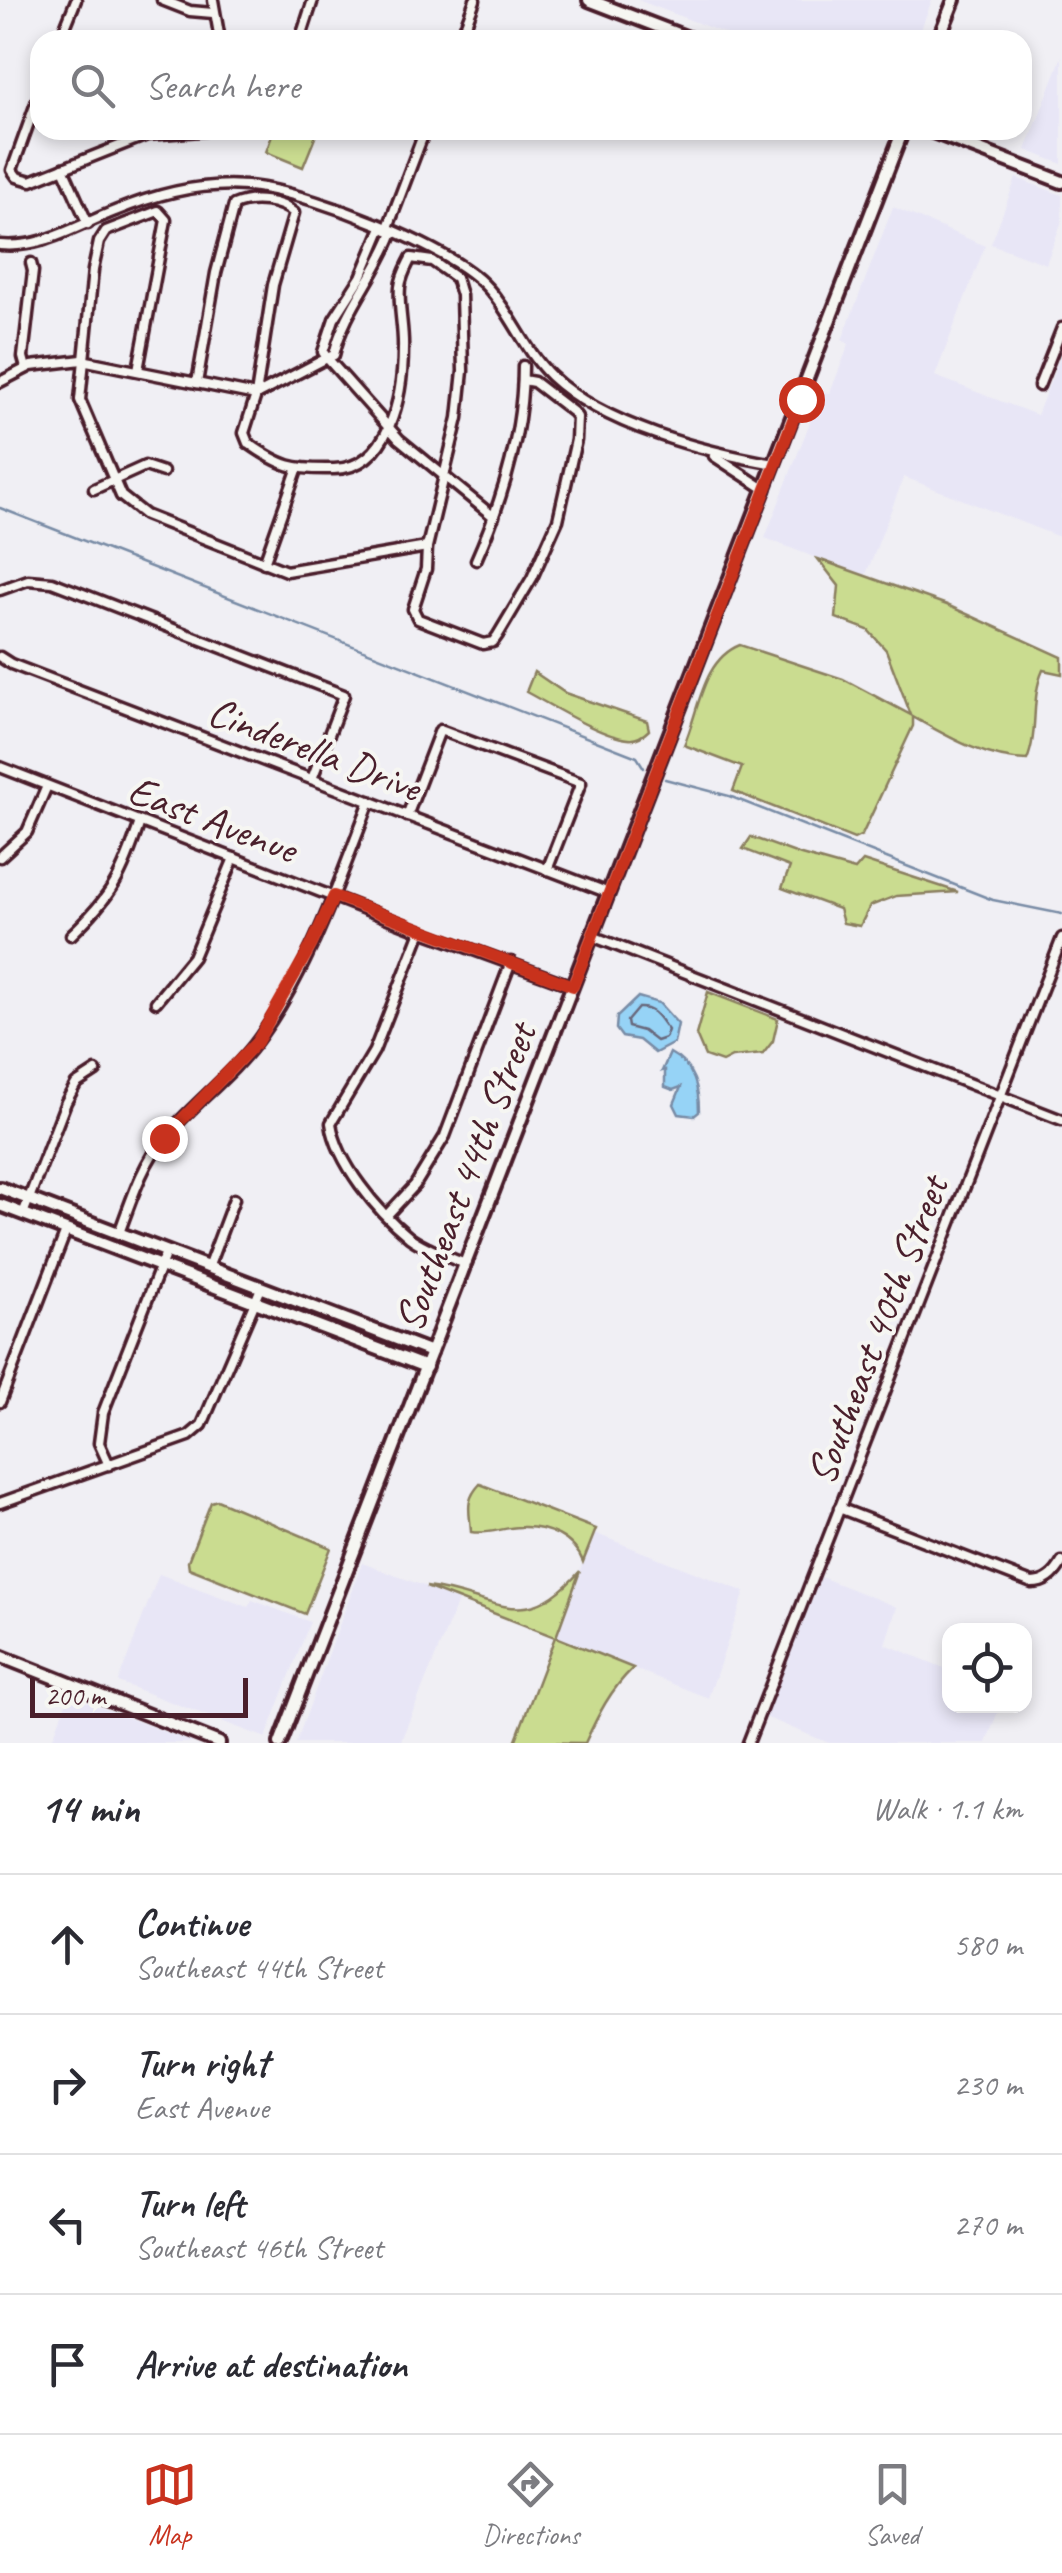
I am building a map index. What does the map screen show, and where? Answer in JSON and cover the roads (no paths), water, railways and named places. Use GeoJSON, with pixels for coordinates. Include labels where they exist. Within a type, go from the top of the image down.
{"type":"FeatureCollection","features":[{"type":"Feature","properties":{"kind":"main road"},"geometry":{"type":"LineString","coordinates":[[589,0],[668,30]]}},
{"type":"Feature","properties":{"kind":"main road"},"geometry":{"type":"LineString","coordinates":[[942,30],[954,0]]}},
{"type":"Feature","properties":{"kind":"main road","name":"Southeast 44th Street"},"geometry":{"type":"LineString","coordinates":[[280,1743],[899,140]]}},
{"type":"Feature","properties":{"kind":"main road"},"geometry":{"type":"LineString","coordinates":[[954,140],[1062,182]]}},
{"type":"Feature","properties":{"kind":"main road"},"geometry":{"type":"LineString","coordinates":[[0,1188],[431,1352]]}},
{"type":"Feature","properties":{"kind":"main road"},"geometry":{"type":"LineString","coordinates":[[0,1205],[426,1367]]}},
{"type":"Feature","properties":{"kind":"main road"},"geometry":{"type":"LineString","coordinates":[[0,1656],[219,1743]]}},
{"type":"Feature","properties":{"kind":"street"},"geometry":{"type":"LineString","coordinates":[[64,30],[76,0]]}},
{"type":"Feature","properties":{"kind":"street"},"geometry":{"type":"LineString","coordinates":[[162,0],[190,11],[213,13]]}},
{"type":"Feature","properties":{"kind":"street"},"geometry":{"type":"LineString","coordinates":[[213,0],[217,30]]}},
{"type":"Feature","properties":{"kind":"street"},"geometry":{"type":"LineString","coordinates":[[303,30],[313,0]]}},
{"type":"Feature","properties":{"kind":"street"},"geometry":{"type":"LineString","coordinates":[[464,30],[475,0]]}},
{"type":"Feature","properties":{"kind":"street"},"geometry":{"type":"LineString","coordinates":[[30,118],[12,170],[31,181],[128,140]]}},
{"type":"Feature","properties":{"kind":"street"},"geometry":{"type":"LineString","coordinates":[[0,382],[26,368],[82,360],[256,395],[334,355],[344,322],[372,280],[421,140]]}},
{"type":"Feature","properties":{"kind":"street"},"geometry":{"type":"LineString","coordinates":[[63,168],[88,224]]}},
{"type":"Feature","properties":{"kind":"street"},"geometry":{"type":"LineString","coordinates":[[0,245],[25,247],[169,192],[231,184],[309,198],[420,242],[470,271],[499,301],[551,376],[592,406],[710,453],[766,490]]}},
{"type":"Feature","properties":{"kind":"street"},"geometry":{"type":"LineString","coordinates":[[197,383],[216,273],[234,205],[252,200],[279,205],[294,214],[273,285],[256,395],[244,433],[248,443],[296,470],[348,469],[362,464],[382,441],[403,367],[400,283],[411,258],[432,260],[456,278],[461,295],[461,395],[414,613],[418,619],[474,643],[488,644],[498,635],[548,546],[562,506],[578,428],[573,412],[534,382],[523,380]]}},
{"type":"Feature","properties":{"kind":"street"},"geometry":{"type":"LineString","coordinates":[[138,370],[166,220],[162,213],[152,212],[110,228],[102,236],[93,270],[80,400],[121,496],[145,514],[264,563],[294,571],[427,547]]}},
{"type":"Feature","properties":{"kind":"street"},"geometry":{"type":"LineString","coordinates":[[26,368],[23,357],[34,272],[31,264]]}},
{"type":"Feature","properties":{"kind":"street"},"geometry":{"type":"LineString","coordinates":[[1039,386],[1062,328]]}},
{"type":"Feature","properties":{"kind":"street"},"geometry":{"type":"LineString","coordinates":[[327,358],[398,439],[494,517]]}},
{"type":"Feature","properties":{"kind":"street"},"geometry":{"type":"LineString","coordinates":[[476,560],[494,517],[514,448],[524,366]]}},
{"type":"Feature","properties":{"kind":"street"},"geometry":{"type":"LineString","coordinates":[[710,453],[776,464]]}},
{"type":"Feature","properties":{"kind":"street"},"geometry":{"type":"LineString","coordinates":[[94,490],[145,466],[162,472]]}},
{"type":"Feature","properties":{"kind":"street"},"geometry":{"type":"LineString","coordinates":[[264,563],[296,470]]}},
{"type":"Feature","properties":{"kind":"street"},"geometry":{"type":"LineString","coordinates":[[0,590],[28,580],[52,582],[344,694],[312,779]]}},
{"type":"Feature","properties":{"kind":"street","name":"Cinderella Drive"},"geometry":{"type":"LineString","coordinates":[[0,657],[609,893]]}},
{"type":"Feature","properties":{"kind":"street"},"geometry":{"type":"LineString","coordinates":[[407,816],[440,730],[581,783],[547,870]]}},
{"type":"Feature","properties":{"kind":"street","name":"East Avenue"},"geometry":{"type":"LineString","coordinates":[[0,768],[573,986]]}},
{"type":"Feature","properties":{"kind":"street"},"geometry":{"type":"LineString","coordinates":[[0,858],[28,832],[47,786]]}},
{"type":"Feature","properties":{"kind":"street"},"geometry":{"type":"LineString","coordinates":[[119,1234],[136,1187],[164,1138],[233,1070],[270,1024],[334,896],[370,801]]}},
{"type":"Feature","properties":{"kind":"street"},"geometry":{"type":"LineString","coordinates":[[70,934],[108,898],[140,822]]}},
{"type":"Feature","properties":{"kind":"street"},"geometry":{"type":"LineString","coordinates":[[156,1002],[192,957],[234,858]]}},
{"type":"Feature","properties":{"kind":"street"},"geometry":{"type":"LineString","coordinates":[[421,931],[374,1051],[330,1124],[340,1158],[387,1215],[422,1245],[465,1264]]}},
{"type":"Feature","properties":{"kind":"street"},"geometry":{"type":"LineString","coordinates":[[592,936],[1062,1120]]}},
{"type":"Feature","properties":{"kind":"street","name":"Southeast 40th Street"},"geometry":{"type":"LineString","coordinates":[[748,1743],[1062,938]]}},
{"type":"Feature","properties":{"kind":"street"},"geometry":{"type":"LineString","coordinates":[[387,1215],[415,1185],[445,1136],[511,962]]}},
{"type":"Feature","properties":{"kind":"street"},"geometry":{"type":"LineString","coordinates":[[23,1214],[66,1102],[76,1084],[96,1071]]}},
{"type":"Feature","properties":{"kind":"street"},"geometry":{"type":"LineString","coordinates":[[208,1268],[234,1198]]}},
{"type":"Feature","properties":{"kind":"street"},"geometry":{"type":"LineString","coordinates":[[0,1402],[66,1230]]}},
{"type":"Feature","properties":{"kind":"street"},"geometry":{"type":"LineString","coordinates":[[109,1465],[99,1443],[103,1413],[166,1252]]}},
{"type":"Feature","properties":{"kind":"street"},"geometry":{"type":"LineString","coordinates":[[0,1502],[178,1442],[202,1424],[261,1288]]}},
{"type":"Feature","properties":{"kind":"street"},"geometry":{"type":"LineString","coordinates":[[839,1508],[1015,1577],[1042,1583],[1062,1562]]}},
{"type":"Feature","properties":{"kind":"water"},"geometry":{"type":"Polygon","coordinates":[[[638,997],[659,1003],[678,1024],[674,1043],[655,1053],[639,1040],[622,1037],[616,1029],[617,1017],[638,997]]]}},
{"type":"Feature","properties":{"kind":"water"},"geometry":{"type":"Polygon","coordinates":[[[670,1053],[694,1079],[699,1112],[694,1116],[679,1114],[674,1104],[681,1087],[665,1087],[665,1070],[662,1071],[670,1053]]]}},
{"type":"Feature","properties":{"kind":"waterway"},"geometry":{"type":"LineString","coordinates":[[0,508],[637,757],[644,768]]}},
{"type":"Feature","properties":{"kind":"waterway"},"geometry":{"type":"LineString","coordinates":[[665,779],[729,796],[993,900],[1062,914]]}}]}
